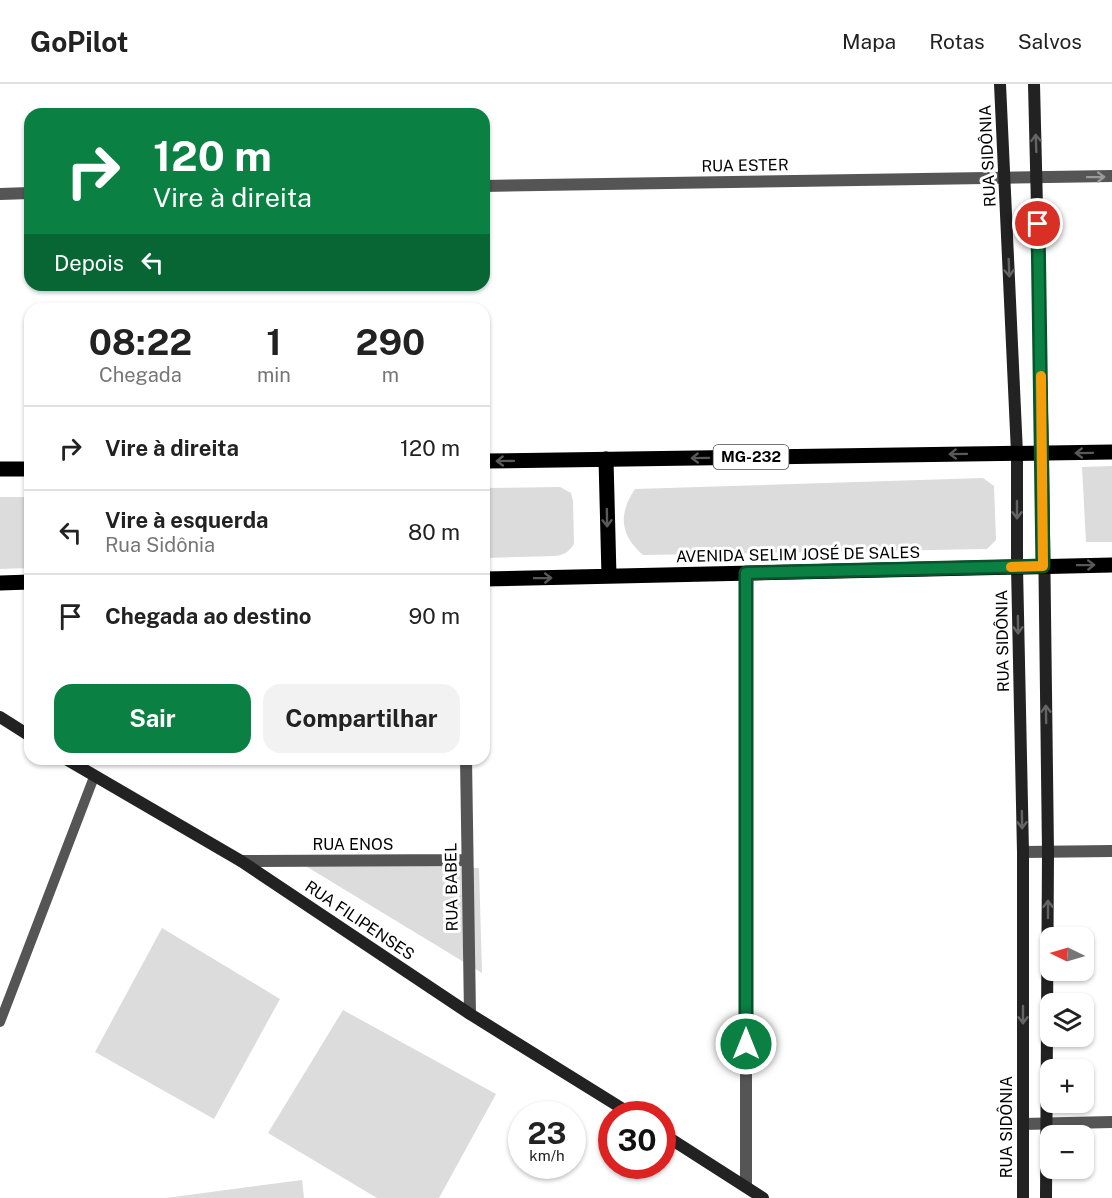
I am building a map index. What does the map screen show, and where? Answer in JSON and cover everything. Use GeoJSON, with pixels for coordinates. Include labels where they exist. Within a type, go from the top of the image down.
{"type":"FeatureCollection","features":[{"type":"Feature","properties":{"kind":"main road","name":"MG-232"},"geometry":{"type":"LineString","coordinates":[[490,461],[1112,452]]}},
{"type":"Feature","properties":{"kind":"main road"},"geometry":{"type":"LineString","coordinates":[[606,459],[609,576]]}},
{"type":"Feature","properties":{"kind":"main road"},"geometry":{"type":"LineString","coordinates":[[0,469],[24,469]]}},
{"type":"Feature","properties":{"kind":"main road","name":"AVENIDA SELIM JOSÉ DE SALES"},"geometry":{"type":"LineString","coordinates":[[490,579],[1112,565]]}},
{"type":"Feature","properties":{"kind":"main road"},"geometry":{"type":"LineString","coordinates":[[0,583],[24,582]]}},
{"type":"Feature","properties":{"kind":"street","name":"RUA SIDÔNIA"},"geometry":{"type":"LineString","coordinates":[[1000,84],[1017,453],[1023,852],[1023,1198]]}},
{"type":"Feature","properties":{"kind":"street"},"geometry":{"type":"LineString","coordinates":[[1034,84],[1043,453],[1048,852],[1046,1198]]}},
{"type":"Feature","properties":{"kind":"street","name":"RUA ESTER"},"geometry":{"type":"LineString","coordinates":[[490,186],[1112,176]]}},
{"type":"Feature","properties":{"kind":"street"},"geometry":{"type":"LineString","coordinates":[[0,194],[24,193]]}},
{"type":"Feature","properties":{"kind":"street"},"geometry":{"type":"LineString","coordinates":[[746,573],[746,1186]]}},
{"type":"Feature","properties":{"kind":"street"},"geometry":{"type":"LineString","coordinates":[[0,717],[24,732]]}},
{"type":"Feature","properties":{"kind":"street","name":"RUA FILIPENSES"},"geometry":{"type":"LineString","coordinates":[[75,765],[241,861],[470,1014],[610,1101]]}},
{"type":"Feature","properties":{"kind":"street","name":"RUA BABEL"},"geometry":{"type":"LineString","coordinates":[[466,765],[470,1014]]}},
{"type":"Feature","properties":{"kind":"street"},"geometry":{"type":"LineString","coordinates":[[1023,852],[1112,851]]}},
{"type":"Feature","properties":{"kind":"street","name":"RUA ENOS"},"geometry":{"type":"LineString","coordinates":[[241,861],[466,860]]}},
{"type":"Feature","properties":{"kind":"street"},"geometry":{"type":"LineString","coordinates":[[1023,1124],[1112,1122]]}},
{"type":"Feature","properties":{"kind":"street"},"geometry":{"type":"LineString","coordinates":[[676,1142],[763,1198]]}},
{"type":"Feature","properties":{"kind":"lane"},"geometry":{"type":"LineString","coordinates":[[0,1022],[94,777]]}},
{"type":"Feature","properties":{"kind":"shaded area"},"geometry":{"type":"Polygon","coordinates":[[[1112,466],[1112,542],[1086,542],[1082,467],[1112,466]]]}},
{"type":"Feature","properties":{"kind":"shaded area"},"geometry":{"type":"Polygon","coordinates":[[[983,478],[994,486],[996,540],[987,549],[643,555],[630,540],[624,524],[626,507],[635,489],[983,478]]]}},
{"type":"Feature","properties":{"kind":"shaded area"},"geometry":{"type":"Polygon","coordinates":[[[560,487],[571,493],[574,544],[564,554],[555,556],[490,558],[490,488],[560,487]]]}},
{"type":"Feature","properties":{"kind":"shaded area"},"geometry":{"type":"Polygon","coordinates":[[[0,497],[24,497],[24,568],[0,569],[0,497]]]}},
{"type":"Feature","properties":{"kind":"shaded area"},"geometry":{"type":"Polygon","coordinates":[[[299,862],[479,868],[482,973],[299,862]]]}},
{"type":"Feature","properties":{"kind":"shaded area"},"geometry":{"type":"Polygon","coordinates":[[[162,928],[280,999],[214,1119],[95,1052],[162,928]]]}},
{"type":"Feature","properties":{"kind":"shaded area"},"geometry":{"type":"Polygon","coordinates":[[[343,1010],[496,1094],[439,1198],[377,1198],[268,1133],[343,1010]]]}},
{"type":"Feature","properties":{"kind":"shaded area"},"geometry":{"type":"Polygon","coordinates":[[[302,1180],[304,1198],[166,1198],[302,1180]]]}},
{"type":"Feature","properties":{"kind":"slow traffic"},"geometry":{"type":"LineString","coordinates":[[1011,567],[1043,566],[1041,376]]}},
{"type":"Feature","properties":{"kind":"route"},"geometry":{"type":"LineString","coordinates":[[746,1044],[746,573],[1043,566],[1038,224]]}}]}
